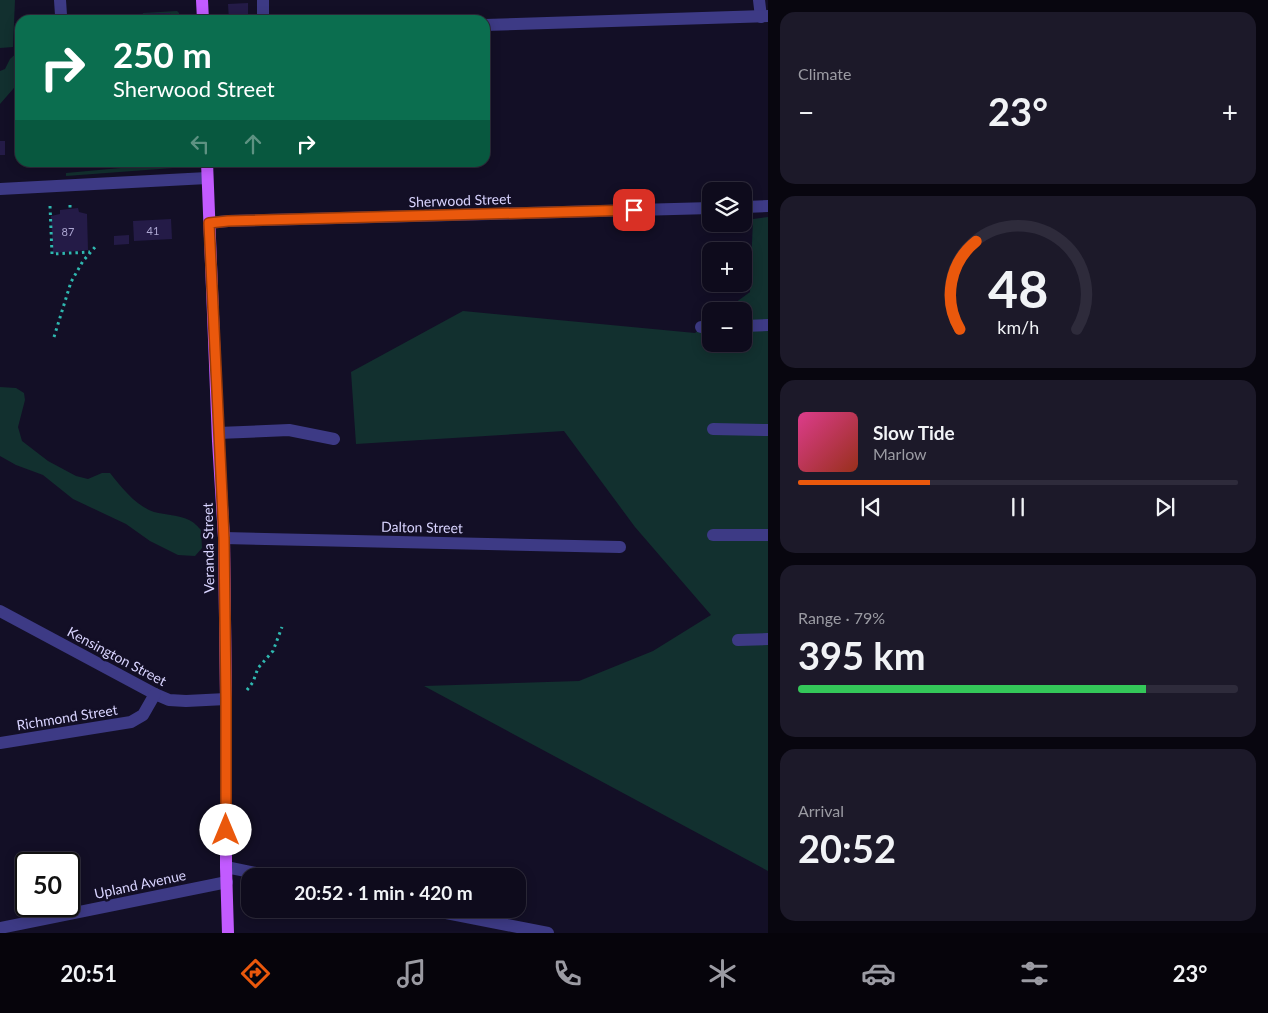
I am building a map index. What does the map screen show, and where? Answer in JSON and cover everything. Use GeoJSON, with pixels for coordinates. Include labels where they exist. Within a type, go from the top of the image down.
{"type":"FeatureCollection","features":[{"type":"Feature","properties":{"kind":"main road"},"geometry":{"type":"LineString","coordinates":[[202,0],[203,15]]}},
{"type":"Feature","properties":{"kind":"main road","name":"Veranda Street"},"geometry":{"type":"LineString","coordinates":[[207,167],[224,544],[228,933]]}},
{"type":"Feature","properties":{"kind":"street"},"geometry":{"type":"LineString","coordinates":[[60,0],[61,15]]}},
{"type":"Feature","properties":{"kind":"street"},"geometry":{"type":"LineString","coordinates":[[263,0],[263,15]]}},
{"type":"Feature","properties":{"kind":"street"},"geometry":{"type":"LineString","coordinates":[[490,25],[764,16],[759,0]]}},
{"type":"Feature","properties":{"kind":"street"},"geometry":{"type":"LineString","coordinates":[[0,189],[207,178]]}},
{"type":"Feature","properties":{"kind":"street"},"geometry":{"type":"LineString","coordinates":[[752,207],[768,206]]}},
{"type":"Feature","properties":{"kind":"street","name":"Sherwood Street"},"geometry":{"type":"LineString","coordinates":[[209,223],[702,208]]}},
{"type":"Feature","properties":{"kind":"street"},"geometry":{"type":"LineString","coordinates":[[752,326],[768,325]]}},
{"type":"Feature","properties":{"kind":"street"},"geometry":{"type":"LineString","coordinates":[[218,433],[289,430],[334,439]]}},
{"type":"Feature","properties":{"kind":"street"},"geometry":{"type":"LineString","coordinates":[[713,430],[768,430]]}},
{"type":"Feature","properties":{"kind":"street"},"geometry":{"type":"LineString","coordinates":[[713,535],[768,535]]}},
{"type":"Feature","properties":{"kind":"street","name":"Dalton Street"},"geometry":{"type":"LineString","coordinates":[[224,544],[620,546]]}},
{"type":"Feature","properties":{"kind":"street","name":"Kensington Street"},"geometry":{"type":"LineString","coordinates":[[0,610],[154,694],[169,700],[226,699]]}},
{"type":"Feature","properties":{"kind":"street"},"geometry":{"type":"LineString","coordinates":[[738,640],[768,639]]}},
{"type":"Feature","properties":{"kind":"street","name":"Richmond Street"},"geometry":{"type":"LineString","coordinates":[[0,743],[131,722],[143,715],[154,694]]}},
{"type":"Feature","properties":{"kind":"street"},"geometry":{"type":"LineString","coordinates":[[226,867],[241,870]]}},
{"type":"Feature","properties":{"kind":"street","name":"Upland Avenue"},"geometry":{"type":"LineString","coordinates":[[0,928],[226,882]]}},
{"type":"Feature","properties":{"kind":"street"},"geometry":{"type":"LineString","coordinates":[[472,918],[548,933]]}},
{"type":"Feature","properties":{"kind":"path"},"geometry":{"type":"LineString","coordinates":[[50,206],[52,254],[90,252]]}},
{"type":"Feature","properties":{"kind":"path"},"geometry":{"type":"LineString","coordinates":[[54,337],[71,282],[83,260],[96,246]]}},
{"type":"Feature","properties":{"kind":"path"},"geometry":{"type":"LineString","coordinates":[[246,690],[258,668],[273,650],[282,627]]}},
{"type":"Feature","properties":{"kind":"green space"},"geometry":{"type":"Polygon","coordinates":[[[0,0],[15,0],[13,47],[0,48],[0,0]]]}},
{"type":"Feature","properties":{"kind":"green space"},"geometry":{"type":"Polygon","coordinates":[[[177,11],[179,15],[170,15],[170,13],[143,13],[177,11]]]}},
{"type":"Feature","properties":{"kind":"green space"},"geometry":{"type":"Polygon","coordinates":[[[15,55],[15,87],[0,104],[0,71],[5,69],[10,59],[15,55]]]}},
{"type":"Feature","properties":{"kind":"green space"},"geometry":{"type":"Polygon","coordinates":[[[131,167],[175,167],[66,176],[66,173],[131,167]]]}},
{"type":"Feature","properties":{"kind":"green space"},"geometry":{"type":"Polygon","coordinates":[[[768,217],[768,871],[424,686],[579,681],[653,651],[711,615],[635,527],[564,431],[356,444],[351,372],[463,311],[695,333],[702,328],[702,352],[752,352],[752,302],[736,302],[752,292],[753,219],[768,217]]]}},
{"type":"Feature","properties":{"kind":"green space"},"geometry":{"type":"Polygon","coordinates":[[[0,387],[16,388],[24,393],[25,400],[18,427],[22,441],[48,461],[76,476],[88,479],[102,473],[110,473],[130,496],[147,509],[191,521],[201,530],[202,548],[195,556],[178,555],[150,541],[126,524],[73,499],[43,475],[16,465],[0,456],[0,387]]]}},
{"type":"Feature","properties":{"kind":"building"},"geometry":{"type":"Polygon","coordinates":[[[248,3],[248,15],[229,15],[228,4],[248,3]]]}},
{"type":"Feature","properties":{"kind":"building"},"geometry":{"type":"Polygon","coordinates":[[[170,13],[170,15],[136,15],[170,13]]]}},
{"type":"Feature","properties":{"kind":"building"},"geometry":{"type":"Polygon","coordinates":[[[0,141],[5,141],[5,155],[0,155],[0,141]]]}},
{"type":"Feature","properties":{"kind":"building"},"geometry":{"type":"Polygon","coordinates":[[[78,208],[79,212],[87,214],[88,250],[53,253],[51,216],[60,214],[60,210],[78,208]]]}},
{"type":"Feature","properties":{"kind":"building"},"geometry":{"type":"Polygon","coordinates":[[[171,219],[172,239],[134,241],[133,221],[171,219]]]}},
{"type":"Feature","properties":{"kind":"building"},"geometry":{"type":"Polygon","coordinates":[[[129,235],[129,244],[114,245],[114,236],[129,235]]]}},
{"type":"Feature","properties":{"kind":"route"},"geometry":{"type":"LineString","coordinates":[[226,830],[224,538],[209,223],[634,210]]}}]}
